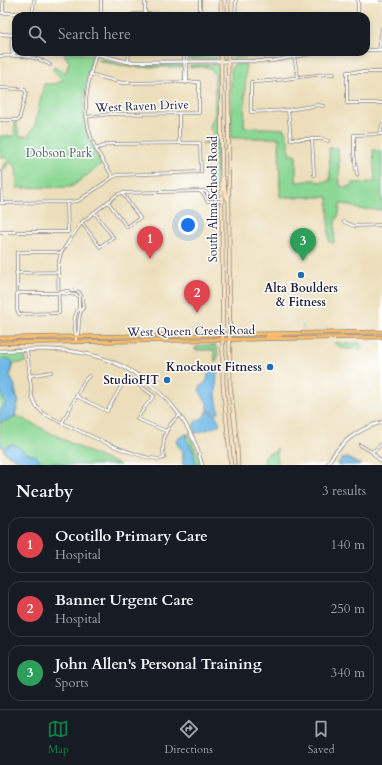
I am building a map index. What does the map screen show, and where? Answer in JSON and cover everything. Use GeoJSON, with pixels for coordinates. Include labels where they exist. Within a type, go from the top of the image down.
{"type":"FeatureCollection","features":[{"type":"Feature","properties":{"kind":"main road"},"geometry":{"type":"LineString","coordinates":[[221,0],[221,12]]}},
{"type":"Feature","properties":{"kind":"main road"},"geometry":{"type":"LineString","coordinates":[[228,0],[228,12]]}},
{"type":"Feature","properties":{"kind":"main road","name":"South Alma School Road"},"geometry":{"type":"LineString","coordinates":[[221,56],[223,390],[231,465]]}},
{"type":"Feature","properties":{"kind":"main road","name":"South Alma School Road"},"geometry":{"type":"LineString","coordinates":[[228,56],[230,389],[238,465]]}},
{"type":"Feature","properties":{"kind":"main road"},"geometry":{"type":"LineString","coordinates":[[222,173],[226,196],[229,200]]}},
{"type":"Feature","properties":{"kind":"main road","name":"West Queen Creek Road"},"geometry":{"type":"LineString","coordinates":[[0,338],[382,332]]}},
{"type":"Feature","properties":{"kind":"main road"},"geometry":{"type":"LineString","coordinates":[[266,339],[268,336],[290,333]]}},
{"type":"Feature","properties":{"kind":"main road","name":"West Queen Creek Road"},"geometry":{"type":"LineString","coordinates":[[0,344],[382,337]]}},
{"type":"Feature","properties":{"kind":"street"},"geometry":{"type":"LineString","coordinates":[[3,0],[2,12],[12,13]]}},
{"type":"Feature","properties":{"kind":"street"},"geometry":{"type":"LineString","coordinates":[[32,12],[34,0]]}},
{"type":"Feature","properties":{"kind":"street"},"geometry":{"type":"LineString","coordinates":[[101,0],[101,12]]}},
{"type":"Feature","properties":{"kind":"street"},"geometry":{"type":"LineString","coordinates":[[145,0],[145,12]]}},
{"type":"Feature","properties":{"kind":"street"},"geometry":{"type":"LineString","coordinates":[[200,0],[200,12]]}},
{"type":"Feature","properties":{"kind":"street"},"geometry":{"type":"LineString","coordinates":[[235,12],[236,0]]}},
{"type":"Feature","properties":{"kind":"street"},"geometry":{"type":"LineString","coordinates":[[358,0],[358,12]]}},
{"type":"Feature","properties":{"kind":"street"},"geometry":{"type":"LineString","coordinates":[[370,50],[381,50],[382,28]]}},
{"type":"Feature","properties":{"kind":"street"},"geometry":{"type":"LineString","coordinates":[[0,34],[12,35]]}},
{"type":"Feature","properties":{"kind":"street"},"geometry":{"type":"LineString","coordinates":[[0,56],[13,56],[45,61],[50,65]]}},
{"type":"Feature","properties":{"kind":"street"},"geometry":{"type":"LineString","coordinates":[[95,56],[85,99],[86,117],[90,134],[96,149],[113,177]]}},
{"type":"Feature","properties":{"kind":"street"},"geometry":{"type":"LineString","coordinates":[[104,56],[128,62],[272,61],[299,56]]}},
{"type":"Feature","properties":{"kind":"street"},"geometry":{"type":"LineString","coordinates":[[128,62],[129,56]]}},
{"type":"Feature","properties":{"kind":"street"},"geometry":{"type":"LineString","coordinates":[[90,74],[122,83],[186,83],[186,56]]}},
{"type":"Feature","properties":{"kind":"street"},"geometry":{"type":"LineString","coordinates":[[294,57],[298,78]]}},
{"type":"Feature","properties":{"kind":"street"},"geometry":{"type":"LineString","coordinates":[[382,72],[347,72],[347,103],[382,103]]}},
{"type":"Feature","properties":{"kind":"street"},"geometry":{"type":"LineString","coordinates":[[323,106],[318,105],[288,110],[251,112],[251,82],[280,81],[317,74],[334,74]]}},
{"type":"Feature","properties":{"kind":"street","name":"West Raven Drive"},"geometry":{"type":"LineString","coordinates":[[86,117],[110,114],[199,113],[199,82],[186,83]]}},
{"type":"Feature","properties":{"kind":"street"},"geometry":{"type":"LineString","coordinates":[[0,88],[25,90],[19,120],[0,120]]}},
{"type":"Feature","properties":{"kind":"street"},"geometry":{"type":"LineString","coordinates":[[288,110],[291,139],[323,139],[328,141]]}},
{"type":"Feature","properties":{"kind":"street"},"geometry":{"type":"LineString","coordinates":[[179,113],[179,143]]}},
{"type":"Feature","properties":{"kind":"street"},"geometry":{"type":"LineString","coordinates":[[356,175],[354,134],[381,134],[382,125]]}},
{"type":"Feature","properties":{"kind":"street"},"geometry":{"type":"LineString","coordinates":[[312,139],[314,175]]}},
{"type":"Feature","properties":{"kind":"street"},"geometry":{"type":"LineString","coordinates":[[1,173],[1,203],[78,201],[113,177],[123,174],[201,172],[200,142],[109,144],[96,149]]}},
{"type":"Feature","properties":{"kind":"street"},"geometry":{"type":"LineString","coordinates":[[200,191],[206,197],[206,201],[222,199]]}},
{"type":"Feature","properties":{"kind":"street"},"geometry":{"type":"LineString","coordinates":[[61,253],[17,253],[17,310],[19,314],[59,313],[58,262],[61,253],[82,223],[118,194],[200,191],[206,192],[211,198],[222,199]]}},
{"type":"Feature","properties":{"kind":"street"},"geometry":{"type":"LineString","coordinates":[[108,202],[127,227],[140,218],[122,193]]}},
{"type":"Feature","properties":{"kind":"street"},"geometry":{"type":"LineString","coordinates":[[0,232],[68,232],[67,202]]}},
{"type":"Feature","properties":{"kind":"street"},"geometry":{"type":"LineString","coordinates":[[82,223],[100,247],[113,237],[94,212]]}},
{"type":"Feature","properties":{"kind":"street"},"geometry":{"type":"LineString","coordinates":[[344,222],[354,226],[382,225]]}},
{"type":"Feature","properties":{"kind":"street"},"geometry":{"type":"LineString","coordinates":[[16,272],[58,272]]}},
{"type":"Feature","properties":{"kind":"street"},"geometry":{"type":"LineString","coordinates":[[17,293],[59,293],[63,291],[79,292],[82,296],[83,308],[78,316],[78,332],[76,342]]}},
{"type":"Feature","properties":{"kind":"street"},"geometry":{"type":"LineString","coordinates":[[59,293],[63,295],[77,295],[79,297],[79,309],[74,317],[74,332],[76,337]]}},
{"type":"Feature","properties":{"kind":"street"},"geometry":{"type":"LineString","coordinates":[[79,309],[83,308]]}},
{"type":"Feature","properties":{"kind":"street"},"geometry":{"type":"LineString","coordinates":[[27,350],[32,397],[36,406],[44,414],[112,446],[142,457],[152,459],[164,458],[163,443],[166,431],[171,422],[180,415]]}},
{"type":"Feature","properties":{"kind":"street"},"geometry":{"type":"LineString","coordinates":[[0,351],[73,351],[97,356],[132,371],[163,396],[180,415],[193,439],[202,465]]}},
{"type":"Feature","properties":{"kind":"street"},"geometry":{"type":"LineString","coordinates":[[29,376],[51,372]]}},
{"type":"Feature","properties":{"kind":"street"},"geometry":{"type":"LineString","coordinates":[[62,422],[85,380],[89,376]]}},
{"type":"Feature","properties":{"kind":"street"},"geometry":{"type":"LineString","coordinates":[[76,396],[107,411],[128,377],[154,396],[137,419],[166,431]]}},
{"type":"Feature","properties":{"kind":"street"},"geometry":{"type":"LineString","coordinates":[[327,465],[337,450],[352,436],[369,426],[382,422]]}},
{"type":"Feature","properties":{"kind":"street"},"geometry":{"type":"LineString","coordinates":[[372,452],[382,444]]}},
{"type":"Feature","properties":{"kind":"street"},"geometry":{"type":"LineString","coordinates":[[360,445],[372,452],[382,462]]}},
{"type":"Feature","properties":{"kind":"green space","name":"Dobson Park"},"geometry":{"type":"Polygon","coordinates":[[[65,56],[92,56],[84,97],[84,116],[88,136],[102,164],[70,187],[17,188],[16,167],[10,162],[2,172],[0,171],[8,161],[4,157],[0,157],[0,136],[14,136],[15,122],[17,123],[19,136],[28,136],[34,128],[44,84],[55,84],[63,80],[52,69],[54,67],[66,73],[69,62],[65,56]]]}},
{"type":"Feature","properties":{"kind":"green space"},"geometry":{"type":"Polygon","coordinates":[[[218,56],[215,59],[190,59],[188,57],[218,56]]]}},
{"type":"Feature","properties":{"kind":"green space"},"geometry":{"type":"Polygon","coordinates":[[[230,56],[287,56],[282,57],[232,58],[230,56]]]}},
{"type":"Feature","properties":{"kind":"green space"},"geometry":{"type":"Polygon","coordinates":[[[99,58],[122,65],[181,65],[183,67],[119,66],[97,60],[99,58]]]}},
{"type":"Feature","properties":{"kind":"green space"},"geometry":{"type":"Polygon","coordinates":[[[216,64],[219,67],[219,188],[209,188],[215,172],[215,144],[202,143],[215,142],[210,127],[215,114],[215,74],[208,67],[189,67],[190,65],[216,64]]]}},
{"type":"Feature","properties":{"kind":"green space"},"geometry":{"type":"Polygon","coordinates":[[[234,64],[246,64],[244,127],[284,129],[289,142],[289,154],[296,154],[296,182],[310,180],[315,180],[318,182],[330,181],[329,148],[338,148],[340,185],[343,187],[351,187],[352,183],[375,182],[373,150],[382,151],[382,210],[359,209],[349,205],[340,204],[339,214],[335,222],[334,243],[329,242],[328,197],[280,197],[279,138],[231,138],[231,68],[234,64]]]}},
{"type":"Feature","properties":{"kind":"green space"},"geometry":{"type":"Polygon","coordinates":[[[339,342],[342,344],[360,343],[362,348],[359,350],[341,348],[334,343],[339,342]]]}},
{"type":"Feature","properties":{"kind":"green space"},"geometry":{"type":"Polygon","coordinates":[[[202,345],[216,346],[218,355],[215,363],[214,350],[195,350],[195,348],[202,345]]]}},
{"type":"Feature","properties":{"kind":"green space"},"geometry":{"type":"Polygon","coordinates":[[[24,353],[26,362],[14,364],[10,376],[18,400],[15,415],[95,455],[120,465],[31,465],[28,463],[20,463],[4,452],[2,446],[0,447],[0,354],[24,353]]]}},
{"type":"Feature","properties":{"kind":"green space"},"geometry":{"type":"Polygon","coordinates":[[[188,433],[198,455],[200,465],[183,465],[183,451],[178,446],[176,440],[188,433]]]}},
{"type":"Feature","properties":{"kind":"green space"},"geometry":{"type":"Polygon","coordinates":[[[277,448],[278,465],[265,465],[264,459],[266,455],[275,452],[277,448]]]}},
{"type":"Feature","properties":{"kind":"water"},"geometry":{"type":"Polygon","coordinates":[[[6,358],[13,362],[10,376],[15,386],[15,394],[19,401],[14,418],[0,423],[0,411],[5,403],[0,388],[0,363],[6,358]]]}},
{"type":"Feature","properties":{"kind":"water"},"geometry":{"type":"Polygon","coordinates":[[[212,369],[217,370],[216,395],[219,413],[217,414],[208,410],[207,403],[199,390],[207,381],[208,374],[212,369]]]}},
{"type":"Feature","properties":{"kind":"water"},"geometry":{"type":"Polygon","coordinates":[[[206,411],[215,415],[220,424],[194,434],[194,425],[196,420],[205,416],[206,411]]]}},
{"type":"Feature","properties":{"kind":"water"},"geometry":{"type":"Polygon","coordinates":[[[187,434],[188,437],[186,439],[193,450],[196,465],[183,465],[183,451],[178,446],[176,440],[187,434]]]}},
{"type":"Feature","properties":{"kind":"water"},"geometry":{"type":"Polygon","coordinates":[[[12,444],[16,445],[26,453],[36,456],[43,463],[59,463],[64,465],[31,465],[28,463],[20,463],[6,453],[3,448],[12,444]]]}},
{"type":"Feature","properties":{"kind":"water"},"geometry":{"type":"Polygon","coordinates":[[[347,458],[361,465],[337,465],[341,459],[347,458]]]}},
{"type":"Feature","properties":{"kind":"waterway"},"geometry":{"type":"LineString","coordinates":[[0,439],[4,448]]}},
{"type":"Feature","properties":{"kind":"place","name":"Ocotillo Primary Care"},"geometry":{"type":"Point","coordinates":[150,259]}},
{"type":"Feature","properties":{"kind":"place","name":"John Allen's Personal Training"},"geometry":{"type":"Point","coordinates":[303,261]}},
{"type":"Feature","properties":{"kind":"place","name":"Alta Boulders & Fitness"},"geometry":{"type":"Point","coordinates":[301,275]}},
{"type":"Feature","properties":{"kind":"place","name":"Banner Urgent Care"},"geometry":{"type":"Point","coordinates":[197,313]}},
{"type":"Feature","properties":{"kind":"place","name":"Knockout Fitness"},"geometry":{"type":"Point","coordinates":[270,367]}},
{"type":"Feature","properties":{"kind":"place","name":"StudioFIT"},"geometry":{"type":"Point","coordinates":[167,380]}}]}
